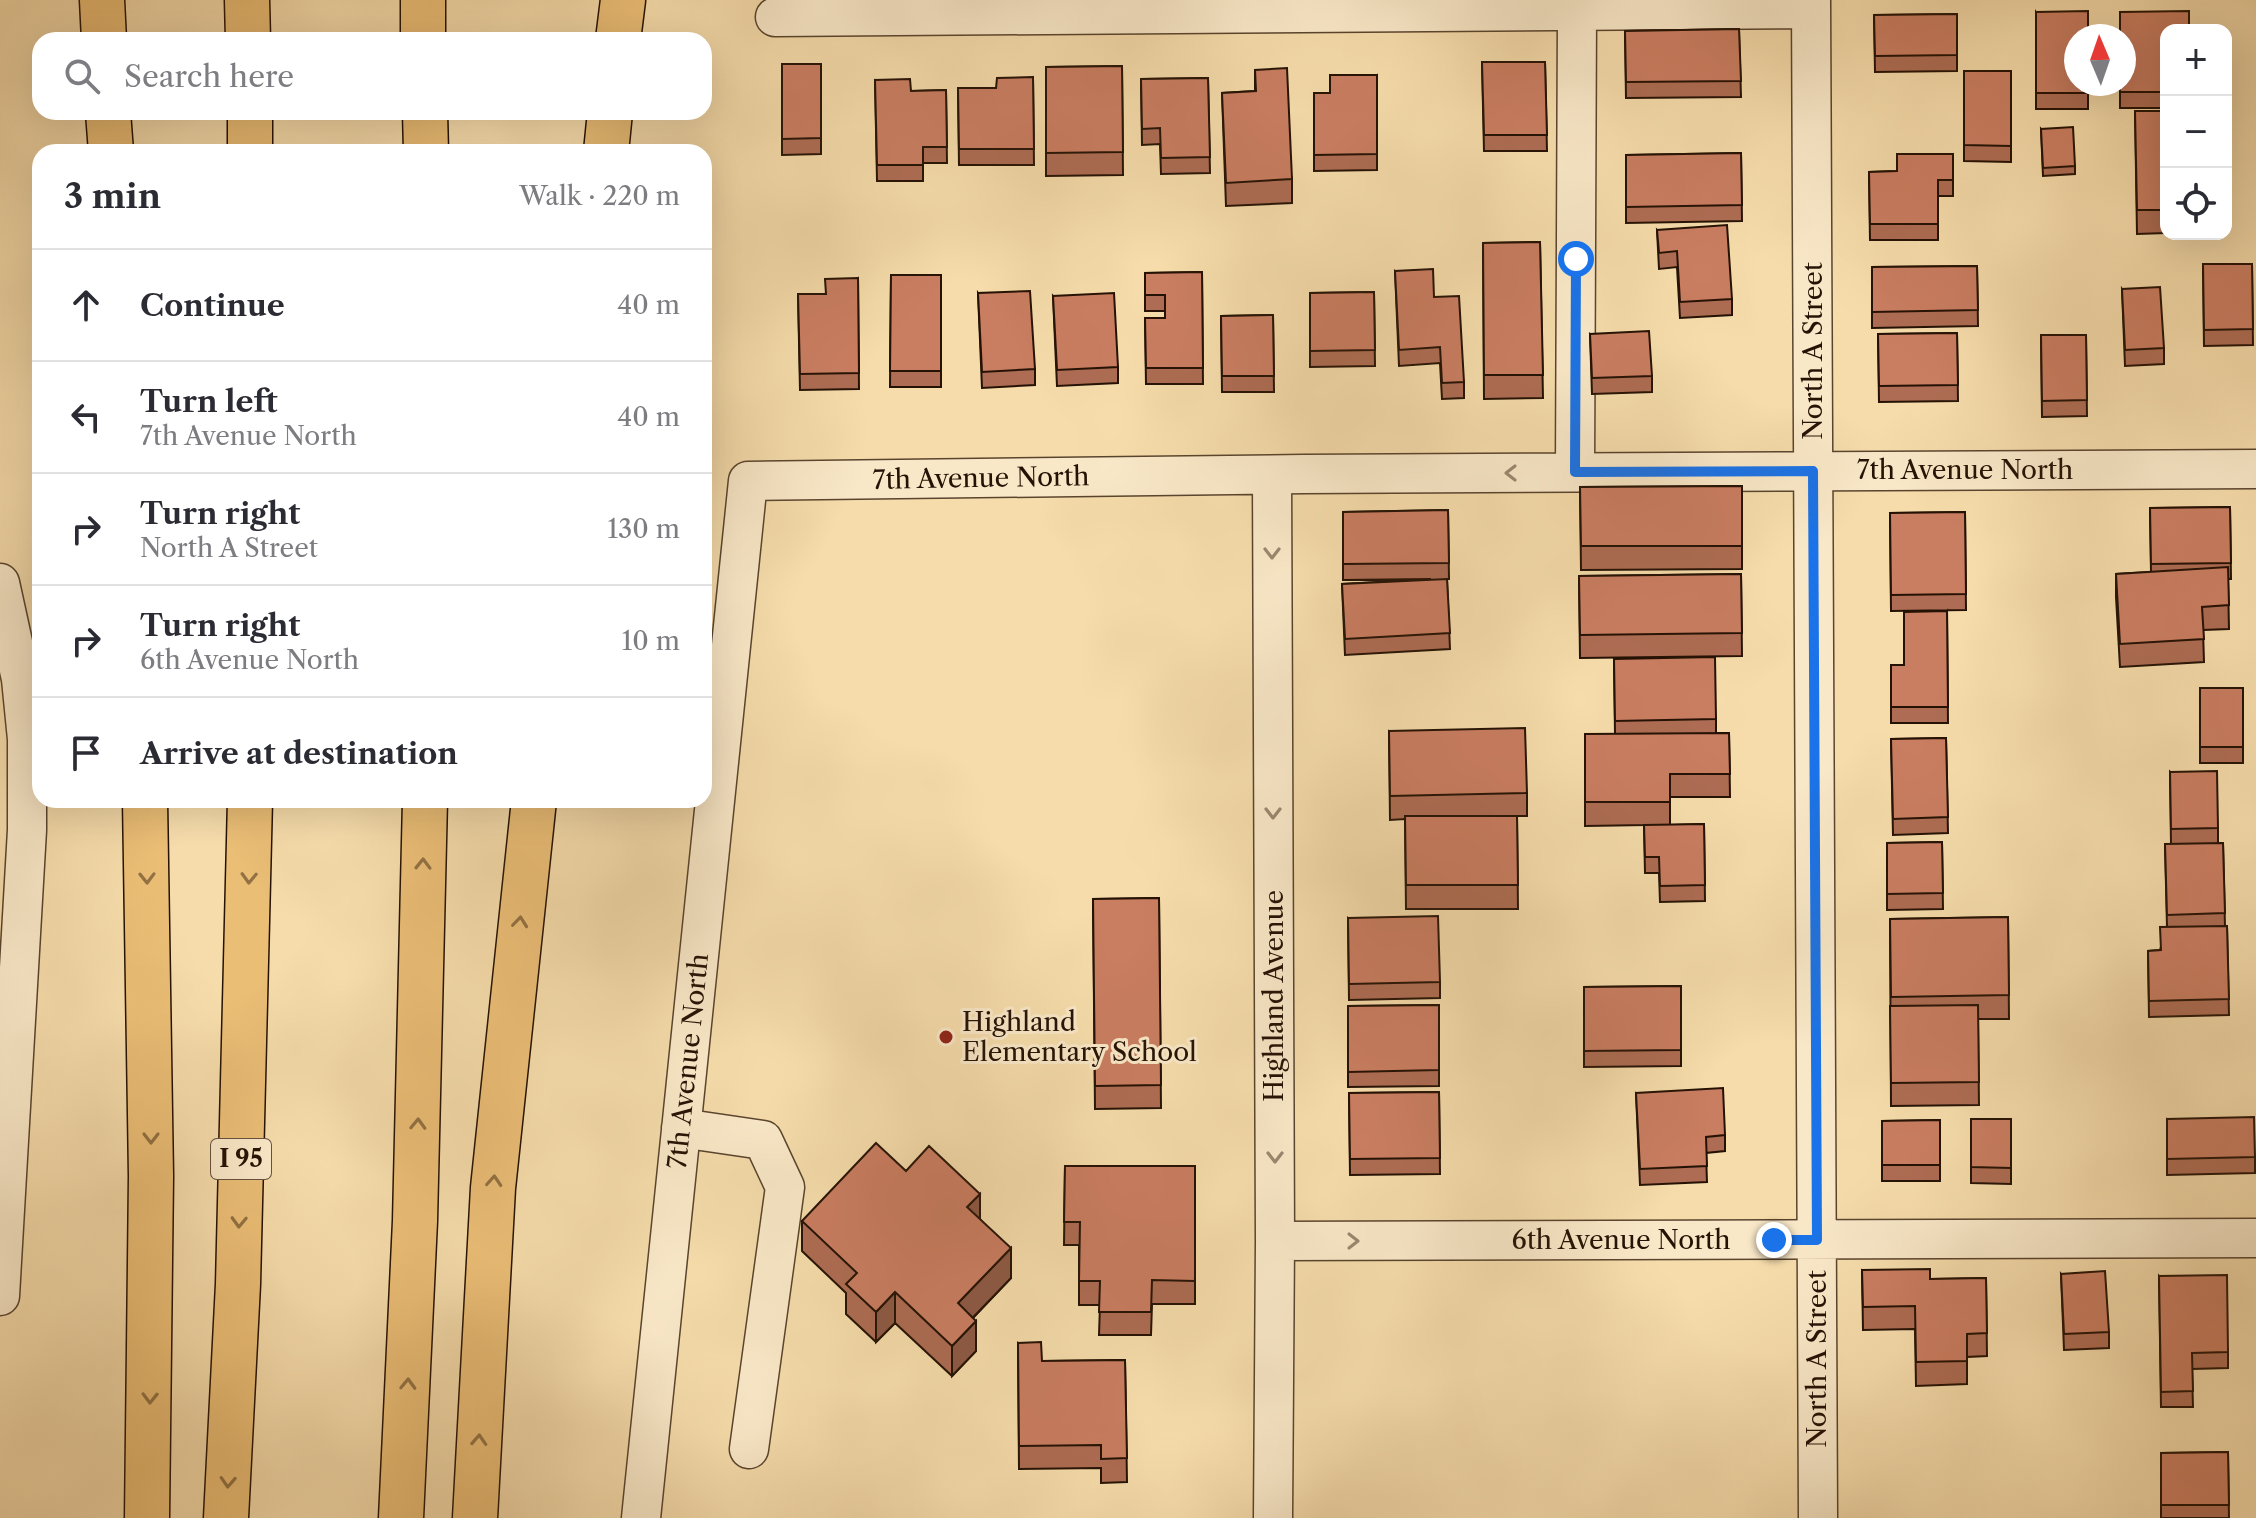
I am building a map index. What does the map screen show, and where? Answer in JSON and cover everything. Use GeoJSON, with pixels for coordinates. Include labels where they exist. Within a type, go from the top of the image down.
{"type":"FeatureCollection","features":[{"type":"Feature","properties":{"kind":"highway"},"geometry":{"type":"LineString","coordinates":[[102,0],[104,32]]}},
{"type":"Feature","properties":{"kind":"highway"},"geometry":{"type":"LineString","coordinates":[[247,0],[248,32]]}},
{"type":"Feature","properties":{"kind":"highway"},"geometry":{"type":"LineString","coordinates":[[423,0],[423,32]]}},
{"type":"Feature","properties":{"kind":"highway"},"geometry":{"type":"LineString","coordinates":[[619,32],[623,0]]}},
{"type":"Feature","properties":{"kind":"highway"},"geometry":{"type":"LineString","coordinates":[[109,120],[110,144]]}},
{"type":"Feature","properties":{"kind":"highway"},"geometry":{"type":"LineString","coordinates":[[250,120],[250,144]]}},
{"type":"Feature","properties":{"kind":"highway"},"geometry":{"type":"LineString","coordinates":[[425,120],[426,144]]}},
{"type":"Feature","properties":{"kind":"highway"},"geometry":{"type":"LineString","coordinates":[[607,144],[609,120]]}},
{"type":"Feature","properties":{"kind":"highway"},"geometry":{"type":"LineString","coordinates":[[145,808],[151,1146],[147,1518]]}},
{"type":"Feature","properties":{"kind":"highway","name":"I 95"},"geometry":{"type":"LineString","coordinates":[[226,1518],[238,1268],[250,808]]}},
{"type":"Feature","properties":{"kind":"highway"},"geometry":{"type":"LineString","coordinates":[[401,1518],[415,1206],[425,808]]}},
{"type":"Feature","properties":{"kind":"highway"},"geometry":{"type":"LineString","coordinates":[[475,1518],[494,1174],[533,808]]}},
{"type":"Feature","properties":{"kind":"street"},"geometry":{"type":"LineString","coordinates":[[775,17],[1577,11],[1811,4]]}},
{"type":"Feature","properties":{"kind":"street","name":"North A Street"},"geometry":{"type":"LineString","coordinates":[[1811,4],[1818,1518]]}},
{"type":"Feature","properties":{"kind":"street"},"geometry":{"type":"LineString","coordinates":[[1575,472],[1577,11]]}},
{"type":"Feature","properties":{"kind":"street","name":"7th Avenue North"},"geometry":{"type":"LineString","coordinates":[[641,1518],[748,481],[1575,472],[2256,469]]}},
{"type":"Feature","properties":{"kind":"street","name":"Highland Avenue"},"geometry":{"type":"LineString","coordinates":[[1272,475],[1273,1518]]}},
{"type":"Feature","properties":{"kind":"street"},"geometry":{"type":"LineString","coordinates":[[0,583],[21,679],[27,739],[27,830],[0,1296]]}},
{"type":"Feature","properties":{"kind":"street"},"geometry":{"type":"LineString","coordinates":[[681,1128],[763,1140],[785,1187],[749,1449]]}},
{"type":"Feature","properties":{"kind":"street","name":"6th Avenue North"},"geometry":{"type":"LineString","coordinates":[[1275,1258],[1817,1240],[2256,1238]]}},
{"type":"Feature","properties":{"kind":"building"},"geometry":{"type":"Polygon","coordinates":[[[2088,11],[2088,24],[2064,24],[2064,93],[2036,93],[2036,12],[2088,11]]]}},
{"type":"Feature","properties":{"kind":"building"},"geometry":{"type":"Polygon","coordinates":[[[2189,11],[2189,24],[2160,24],[2160,92],[2136,92],[2136,24],[2120,24],[2120,12],[2189,11]]]}},
{"type":"Feature","properties":{"kind":"building"},"geometry":{"type":"Polygon","coordinates":[[[1957,14],[1957,55],[1875,56],[1874,15],[1957,14]]]}},
{"type":"Feature","properties":{"kind":"building"},"geometry":{"type":"Polygon","coordinates":[[[1739,29],[1741,81],[1626,82],[1625,31],[1739,29]]]}},
{"type":"Feature","properties":{"kind":"building"},"geometry":{"type":"Polygon","coordinates":[[[1482,62],[1545,62],[1547,135],[1484,135],[1482,62]]]}},
{"type":"Feature","properties":{"kind":"building"},"geometry":{"type":"Polygon","coordinates":[[[782,64],[821,64],[821,138],[782,139],[782,64]]]}},
{"type":"Feature","properties":{"kind":"building"},"geometry":{"type":"Polygon","coordinates":[[[1122,66],[1123,152],[1046,153],[1046,67],[1122,66]]]}},
{"type":"Feature","properties":{"kind":"building"},"geometry":{"type":"Polygon","coordinates":[[[1287,68],[1292,179],[1226,183],[1222,93],[1256,91],[1255,70],[1287,68]]]}},
{"type":"Feature","properties":{"kind":"building"},"geometry":{"type":"Polygon","coordinates":[[[1964,71],[2011,71],[2011,146],[1964,145],[1964,71]]]}},
{"type":"Feature","properties":{"kind":"building"},"geometry":{"type":"Polygon","coordinates":[[[1330,75],[1377,75],[1377,154],[1314,155],[1314,93],[1330,93],[1330,75]]]}},
{"type":"Feature","properties":{"kind":"building"},"geometry":{"type":"Polygon","coordinates":[[[1033,77],[1034,149],[959,149],[958,88],[996,88],[997,78],[1033,77]]]}},
{"type":"Feature","properties":{"kind":"building"},"geometry":{"type":"Polygon","coordinates":[[[1208,78],[1210,157],[1161,158],[1160,128],[1142,129],[1141,79],[1208,78]]]}},
{"type":"Feature","properties":{"kind":"building"},"geometry":{"type":"Polygon","coordinates":[[[910,79],[911,91],[946,90],[947,147],[923,147],[923,165],[877,165],[875,80],[910,79]]]}},
{"type":"Feature","properties":{"kind":"building"},"geometry":{"type":"Polygon","coordinates":[[[2135,111],[2160,111],[2160,210],[2137,210],[2135,111]]]}},
{"type":"Feature","properties":{"kind":"building"},"geometry":{"type":"Polygon","coordinates":[[[2073,127],[2075,166],[2043,168],[2041,129],[2073,127]]]}},
{"type":"Feature","properties":{"kind":"building"},"geometry":{"type":"Polygon","coordinates":[[[1741,153],[1742,205],[1626,207],[1626,155],[1741,153]]]}},
{"type":"Feature","properties":{"kind":"building"},"geometry":{"type":"Polygon","coordinates":[[[1897,154],[1953,154],[1953,180],[1938,180],[1938,224],[1870,224],[1869,172],[1897,171],[1897,154]]]}},
{"type":"Feature","properties":{"kind":"building"},"geometry":{"type":"Polygon","coordinates":[[[1727,225],[1732,299],[1680,302],[1677,251],[1659,253],[1657,230],[1727,225]]]}},
{"type":"Feature","properties":{"kind":"building"},"geometry":{"type":"Polygon","coordinates":[[[1540,242],[1543,375],[1484,375],[1483,243],[1540,242]]]}},
{"type":"Feature","properties":{"kind":"building"},"geometry":{"type":"Polygon","coordinates":[[[2203,264],[2252,264],[2253,329],[2204,330],[2203,264]]]}},
{"type":"Feature","properties":{"kind":"building"},"geometry":{"type":"Polygon","coordinates":[[[1977,266],[1978,310],[1872,312],[1872,267],[1977,266]]]}},
{"type":"Feature","properties":{"kind":"building"},"geometry":{"type":"Polygon","coordinates":[[[1433,269],[1434,297],[1459,296],[1464,382],[1442,383],[1440,347],[1399,350],[1395,271],[1433,269]]]}},
{"type":"Feature","properties":{"kind":"building"},"geometry":{"type":"Polygon","coordinates":[[[1202,272],[1203,368],[1146,368],[1145,318],[1165,318],[1165,295],[1145,295],[1145,273],[1202,272]]]}},
{"type":"Feature","properties":{"kind":"building"},"geometry":{"type":"Polygon","coordinates":[[[891,275],[941,275],[941,371],[890,371],[891,275]]]}},
{"type":"Feature","properties":{"kind":"building"},"geometry":{"type":"Polygon","coordinates":[[[858,278],[859,373],[800,374],[798,294],[826,294],[825,279],[858,278]]]}},
{"type":"Feature","properties":{"kind":"building"},"geometry":{"type":"Polygon","coordinates":[[[2160,287],[2164,348],[2125,350],[2122,289],[2160,287]]]}},
{"type":"Feature","properties":{"kind":"building"},"geometry":{"type":"Polygon","coordinates":[[[1030,291],[1035,369],[982,372],[978,293],[1030,291]]]}},
{"type":"Feature","properties":{"kind":"building"},"geometry":{"type":"Polygon","coordinates":[[[1374,292],[1375,350],[1310,351],[1310,293],[1374,292]]]}},
{"type":"Feature","properties":{"kind":"building"},"geometry":{"type":"Polygon","coordinates":[[[1114,293],[1118,367],[1057,370],[1053,296],[1114,293]]]}},
{"type":"Feature","properties":{"kind":"building"},"geometry":{"type":"Polygon","coordinates":[[[1273,315],[1274,376],[1222,376],[1221,316],[1273,315]]]}},
{"type":"Feature","properties":{"kind":"building"},"geometry":{"type":"Polygon","coordinates":[[[1649,331],[1652,376],[1592,378],[1590,334],[1649,331]]]}},
{"type":"Feature","properties":{"kind":"building"},"geometry":{"type":"Polygon","coordinates":[[[1957,333],[1958,385],[1879,386],[1878,334],[1957,333]]]}},
{"type":"Feature","properties":{"kind":"building"},"geometry":{"type":"Polygon","coordinates":[[[2041,335],[2086,335],[2087,400],[2042,401],[2041,335]]]}},
{"type":"Feature","properties":{"kind":"building"},"geometry":{"type":"Polygon","coordinates":[[[1742,486],[1742,546],[1581,546],[1580,487],[1742,486]]]}},
{"type":"Feature","properties":{"kind":"building"},"geometry":{"type":"Polygon","coordinates":[[[2230,507],[2231,563],[2151,564],[2150,508],[2230,507]]]}},
{"type":"Feature","properties":{"kind":"building"},"geometry":{"type":"Polygon","coordinates":[[[1448,510],[1449,563],[1343,564],[1343,512],[1448,510]]]}},
{"type":"Feature","properties":{"kind":"building"},"geometry":{"type":"Polygon","coordinates":[[[1965,512],[1966,594],[1891,595],[1890,513],[1965,512]]]}},
{"type":"Feature","properties":{"kind":"building"},"geometry":{"type":"Polygon","coordinates":[[[2228,567],[2229,605],[2202,607],[2204,639],[2120,644],[2116,574],[2228,567]]]}},
{"type":"Feature","properties":{"kind":"building"},"geometry":{"type":"Polygon","coordinates":[[[1741,574],[1742,633],[1580,635],[1579,576],[1741,574]]]}},
{"type":"Feature","properties":{"kind":"building"},"geometry":{"type":"Polygon","coordinates":[[[1447,579],[1450,633],[1345,639],[1342,584],[1447,579]]]}},
{"type":"Feature","properties":{"kind":"building"},"geometry":{"type":"Polygon","coordinates":[[[1947,611],[1948,707],[1891,707],[1891,665],[1904,665],[1904,612],[1947,611]]]}},
{"type":"Feature","properties":{"kind":"building"},"geometry":{"type":"Polygon","coordinates":[[[1715,657],[1716,719],[1615,721],[1614,659],[1715,657]]]}},
{"type":"Feature","properties":{"kind":"building"},"geometry":{"type":"Polygon","coordinates":[[[2200,688],[2243,688],[2243,747],[2200,747],[2200,688]]]}},
{"type":"Feature","properties":{"kind":"building"},"geometry":{"type":"Polygon","coordinates":[[[1525,728],[1527,793],[1390,796],[1389,731],[1525,728]]]}},
{"type":"Feature","properties":{"kind":"building"},"geometry":{"type":"Polygon","coordinates":[[[1729,733],[1730,774],[1670,774],[1670,802],[1585,802],[1585,734],[1729,733]]]}},
{"type":"Feature","properties":{"kind":"building"},"geometry":{"type":"Polygon","coordinates":[[[1946,738],[1948,817],[1893,819],[1891,739],[1946,738]]]}},
{"type":"Feature","properties":{"kind":"building"},"geometry":{"type":"Polygon","coordinates":[[[2217,771],[2218,828],[2171,829],[2170,772],[2217,771]]]}},
{"type":"Feature","properties":{"kind":"building"},"geometry":{"type":"Polygon","coordinates":[[[1405,816],[1517,816],[1518,885],[1406,885],[1405,816]]]}},
{"type":"Feature","properties":{"kind":"building"},"geometry":{"type":"Polygon","coordinates":[[[1704,824],[1705,885],[1660,886],[1659,857],[1645,857],[1644,825],[1704,824]]]}},
{"type":"Feature","properties":{"kind":"building"},"geometry":{"type":"Polygon","coordinates":[[[1942,842],[1943,893],[1887,894],[1887,843],[1942,842]]]}},
{"type":"Feature","properties":{"kind":"building"},"geometry":{"type":"Polygon","coordinates":[[[2223,843],[2225,913],[2167,915],[2165,844],[2223,843]]]}},
{"type":"Feature","properties":{"kind":"building"},"geometry":{"type":"Polygon","coordinates":[[[1159,898],[1161,1085],[1095,1086],[1093,899],[1159,898]]]}},
{"type":"Feature","properties":{"kind":"building"},"geometry":{"type":"Polygon","coordinates":[[[1438,916],[1440,982],[1349,984],[1348,918],[1438,916]]]}},
{"type":"Feature","properties":{"kind":"building"},"geometry":{"type":"Polygon","coordinates":[[[2008,917],[2009,995],[1891,997],[1890,919],[2008,917]]]}},
{"type":"Feature","properties":{"kind":"building"},"geometry":{"type":"Polygon","coordinates":[[[2227,926],[2229,999],[2149,1001],[2148,951],[2161,950],[2160,927],[2227,926]]]}},
{"type":"Feature","properties":{"kind":"building"},"geometry":{"type":"Polygon","coordinates":[[[1681,986],[1681,1050],[1584,1051],[1584,987],[1681,986]]]}},
{"type":"Feature","properties":{"kind":"building"},"geometry":{"type":"Polygon","coordinates":[[[1439,1005],[1439,1070],[1348,1072],[1348,1006],[1439,1005]]]}},
{"type":"Feature","properties":{"kind":"building"},"geometry":{"type":"Polygon","coordinates":[[[1978,1005],[1979,1082],[1891,1083],[1890,1006],[1978,1005]]]}},
{"type":"Feature","properties":{"kind":"building"},"geometry":{"type":"Polygon","coordinates":[[[1723,1088],[1725,1135],[1706,1137],[1707,1166],[1640,1169],[1636,1093],[1723,1088]]]}},
{"type":"Feature","properties":{"kind":"building"},"geometry":{"type":"Polygon","coordinates":[[[1439,1092],[1440,1158],[1350,1159],[1349,1093],[1439,1092]]]}},
{"type":"Feature","properties":{"kind":"building"},"geometry":{"type":"Polygon","coordinates":[[[2254,1117],[2255,1157],[2167,1159],[2167,1119],[2254,1117]]]}},
{"type":"Feature","properties":{"kind":"building"},"geometry":{"type":"Polygon","coordinates":[[[1971,1119],[2011,1119],[2011,1168],[1971,1167],[1971,1119]]]}},
{"type":"Feature","properties":{"kind":"building"},"geometry":{"type":"Polygon","coordinates":[[[1940,1120],[1940,1165],[1882,1165],[1882,1121],[1940,1120]]]}},
{"type":"Feature","properties":{"kind":"building"},"geometry":{"type":"Polygon","coordinates":[[[876,1143],[906,1171],[929,1146],[980,1194],[967,1207],[1011,1248],[958,1303],[976,1321],[952,1346],[895,1292],[876,1312],[846,1284],[857,1273],[802,1221],[876,1143]]]}},
{"type":"Feature","properties":{"kind":"building"},"geometry":{"type":"Polygon","coordinates":[[[1065,1166],[1195,1166],[1195,1281],[1152,1280],[1151,1312],[1099,1312],[1100,1281],[1079,1281],[1080,1222],[1064,1222],[1065,1166]]]}},
{"type":"Feature","properties":{"kind":"building"},"geometry":{"type":"Polygon","coordinates":[[[1930,1269],[1930,1279],[1986,1278],[1987,1333],[1967,1334],[1967,1361],[1916,1362],[1915,1306],[1863,1307],[1862,1270],[1930,1269]]]}},
{"type":"Feature","properties":{"kind":"building"},"geometry":{"type":"Polygon","coordinates":[[[2105,1271],[2109,1332],[2064,1334],[2061,1274],[2105,1271]]]}},
{"type":"Feature","properties":{"kind":"building"},"geometry":{"type":"Polygon","coordinates":[[[2227,1275],[2228,1352],[2192,1353],[2193,1391],[2161,1392],[2159,1276],[2227,1275]]]}},
{"type":"Feature","properties":{"kind":"building"},"geometry":{"type":"Polygon","coordinates":[[[1041,1342],[1042,1361],[1125,1360],[1127,1458],[1101,1459],[1101,1445],[1019,1446],[1018,1343],[1041,1342]]]}},
{"type":"Feature","properties":{"kind":"building"},"geometry":{"type":"Polygon","coordinates":[[[2228,1452],[2229,1505],[2161,1505],[2161,1453],[2228,1452]]]}},
{"type":"Feature","properties":{"kind":"place","name":"Highland Elementary School"},"geometry":{"type":"Point","coordinates":[946,1037]}},
{"type":"Feature","properties":{"kind":"route"},"geometry":{"type":"LineString","coordinates":[[1576,259],[1575,472],[1813,471],[1817,1240],[1774,1240]]}}]}
